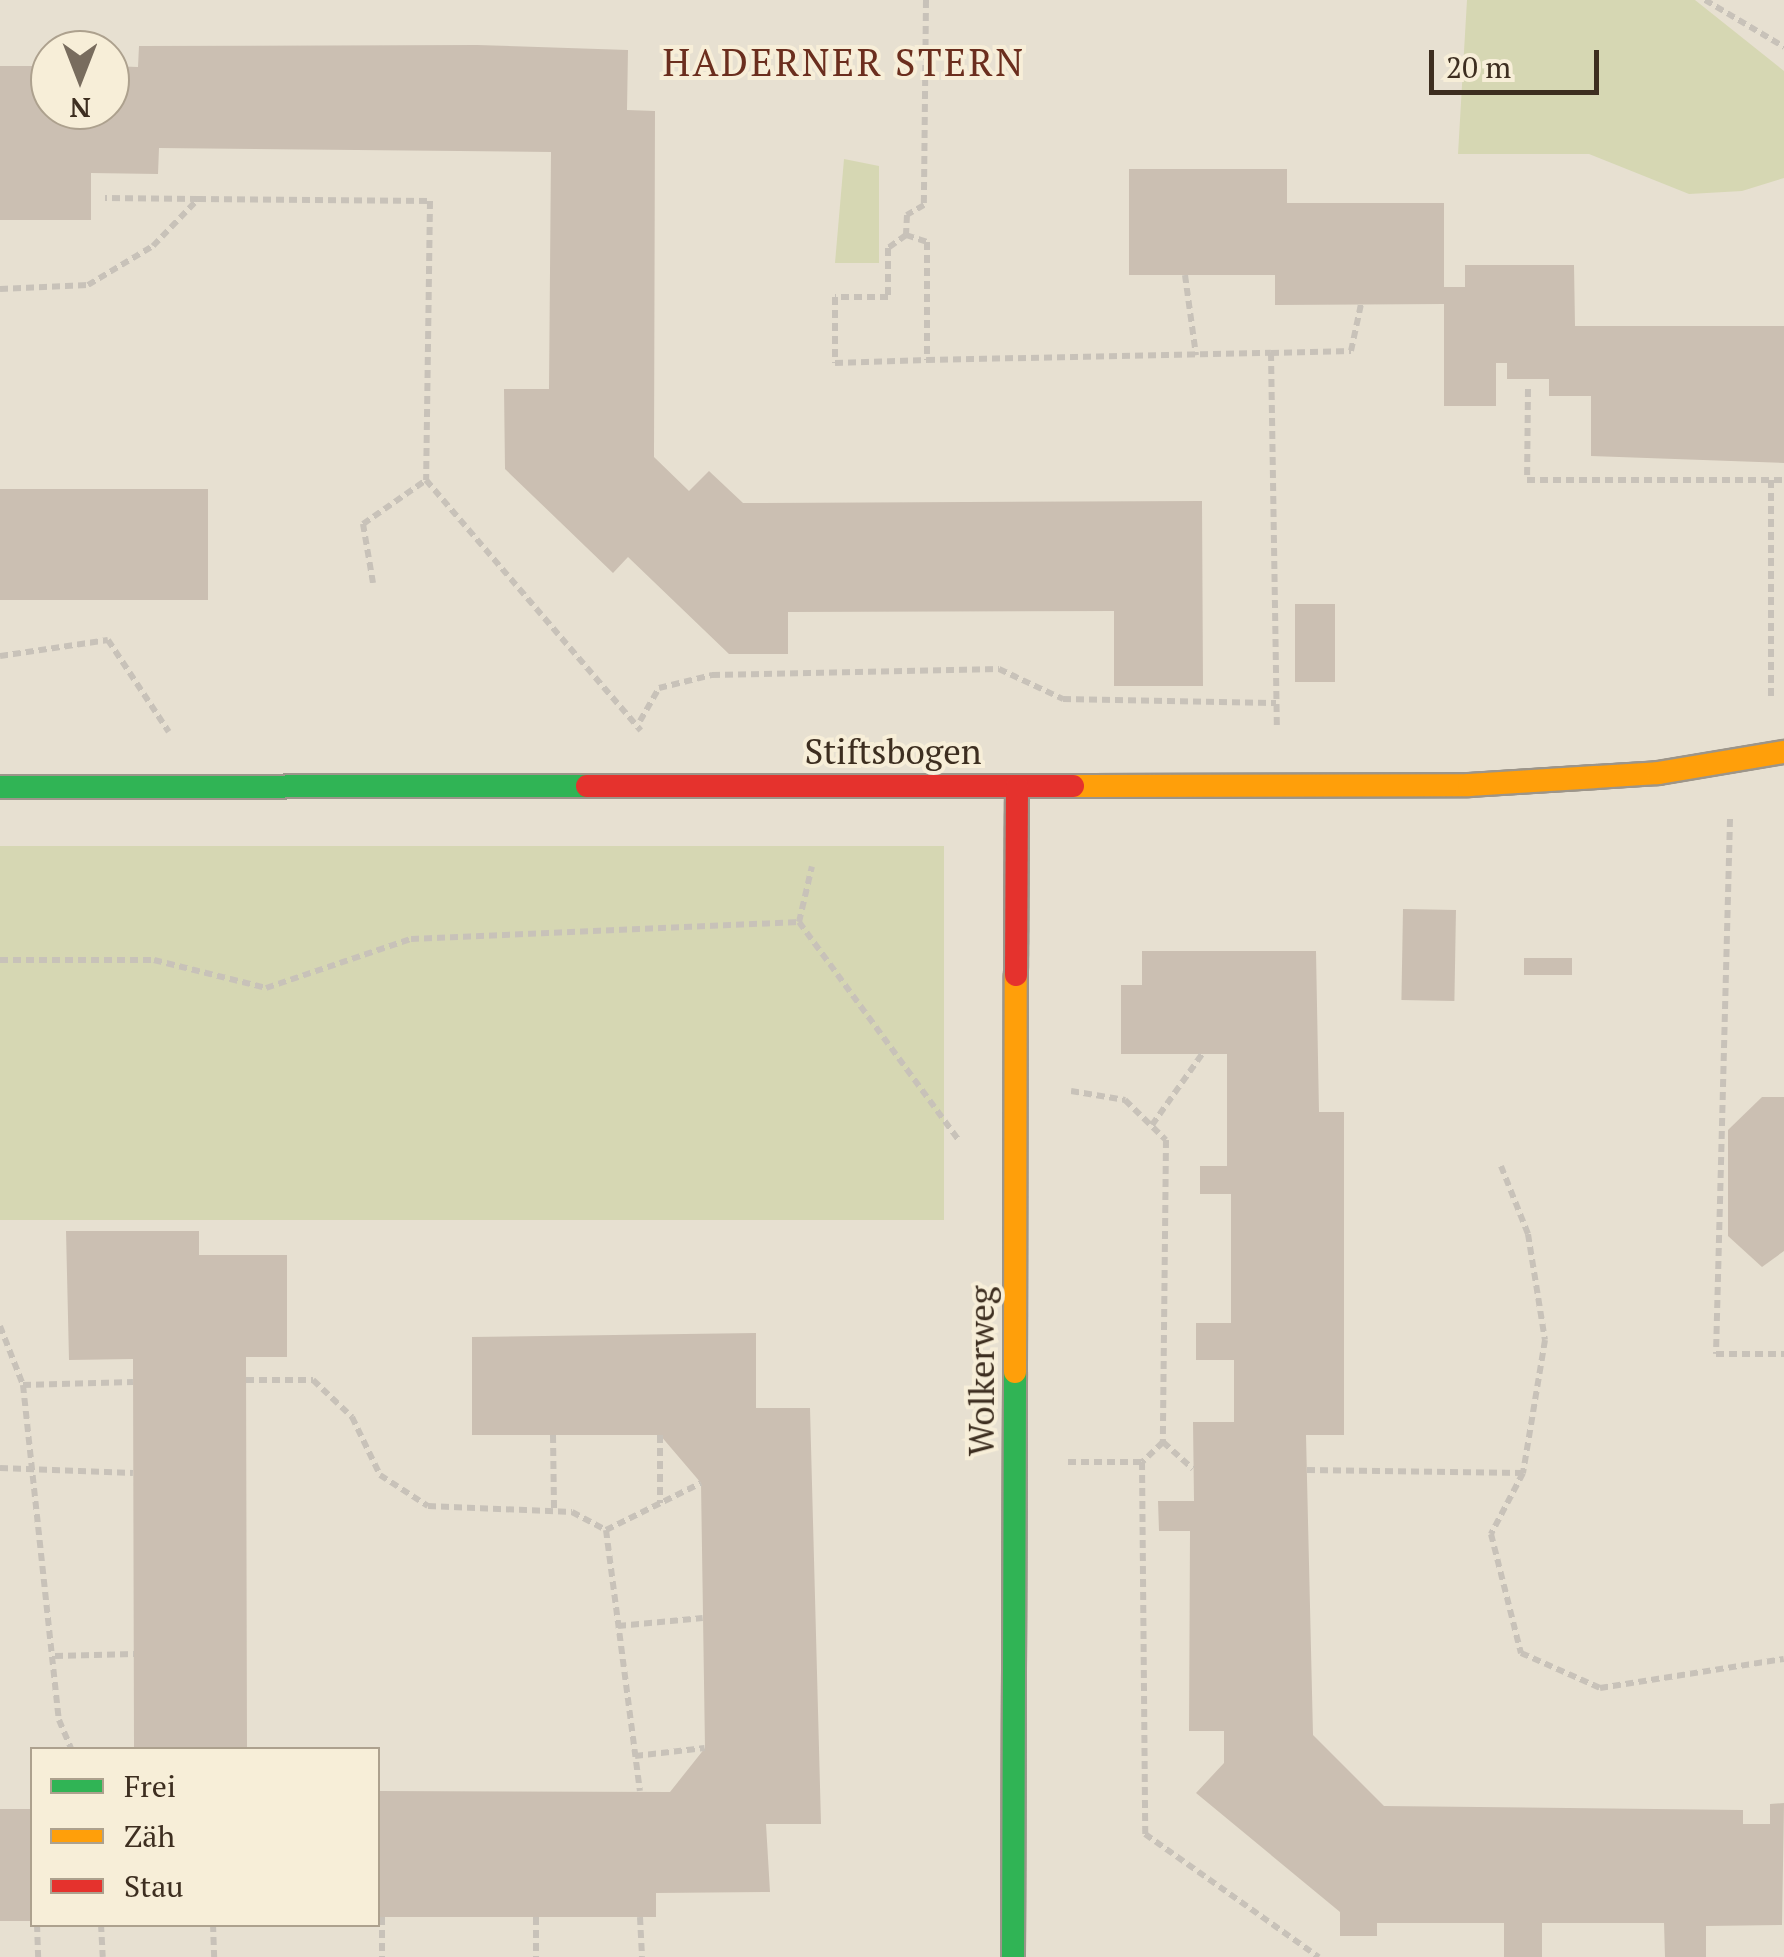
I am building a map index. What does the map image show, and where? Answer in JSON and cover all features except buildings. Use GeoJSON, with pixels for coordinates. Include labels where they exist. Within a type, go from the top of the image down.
{"type":"FeatureCollection","features":[{"type":"Feature","properties":{"kind":"street","name":"Stiftsbogen"},"geometry":{"type":"LineString","coordinates":[[0,787],[1496,784],[1732,763],[1784,752]]}},
{"type":"Feature","properties":{"kind":"street","name":"Wolkerweg"},"geometry":{"type":"LineString","coordinates":[[1012,1957],[1017,786]]}},
{"type":"Feature","properties":{"kind":"path"},"geometry":{"type":"LineString","coordinates":[[906,235],[906,215],[924,206],[926,0]]}},
{"type":"Feature","properties":{"kind":"path"},"geometry":{"type":"LineString","coordinates":[[1705,0],[1784,47]]}},
{"type":"Feature","properties":{"kind":"path"},"geometry":{"type":"LineString","coordinates":[[105,198],[430,201],[426,480],[640,721],[642,738]]}},
{"type":"Feature","properties":{"kind":"path"},"geometry":{"type":"LineString","coordinates":[[0,289],[88,285],[153,246],[198,199]]}},
{"type":"Feature","properties":{"kind":"path"},"geometry":{"type":"LineString","coordinates":[[906,235],[927,242],[927,360]]}},
{"type":"Feature","properties":{"kind":"path"},"geometry":{"type":"LineString","coordinates":[[906,235],[888,248],[888,297],[834,297],[835,363],[1351,351],[1361,304]]}},
{"type":"Feature","properties":{"kind":"path"},"geometry":{"type":"LineString","coordinates":[[1185,275],[1196,355]]}},
{"type":"Feature","properties":{"kind":"path"},"geometry":{"type":"LineString","coordinates":[[1271,353],[1277,734]]}},
{"type":"Feature","properties":{"kind":"path"},"geometry":{"type":"LineString","coordinates":[[1528,389],[1527,480],[1784,480]]}},
{"type":"Feature","properties":{"kind":"path"},"geometry":{"type":"LineString","coordinates":[[374,583],[363,524],[426,480]]}},
{"type":"Feature","properties":{"kind":"path"},"geometry":{"type":"LineString","coordinates":[[1771,480],[1771,698]]}},
{"type":"Feature","properties":{"kind":"path"},"geometry":{"type":"LineString","coordinates":[[0,656],[108,640],[175,741]]}},
{"type":"Feature","properties":{"kind":"path"},"geometry":{"type":"LineString","coordinates":[[640,721],[660,688],[712,675],[999,669],[1063,699],[1276,703]]}},
{"type":"Feature","properties":{"kind":"path"},"geometry":{"type":"LineString","coordinates":[[1732,763],[1716,1354],[1784,1354]]}},
{"type":"Feature","properties":{"kind":"path"},"geometry":{"type":"LineString","coordinates":[[812,866],[799,922],[971,1157]]}},
{"type":"Feature","properties":{"kind":"path"},"geometry":{"type":"LineString","coordinates":[[0,960],[154,960],[266,988],[411,939],[799,922]]}},
{"type":"Feature","properties":{"kind":"path"},"geometry":{"type":"LineString","coordinates":[[1152,1125],[1202,1054]]}},
{"type":"Feature","properties":{"kind":"path"},"geometry":{"type":"LineString","coordinates":[[1016,1082],[1125,1100],[1166,1140],[1163,1442],[1142,1462],[1016,1461]]}},
{"type":"Feature","properties":{"kind":"path"},"geometry":{"type":"LineString","coordinates":[[1501,1166],[1528,1234],[1545,1340],[1522,1474],[1491,1534],[1521,1653],[1600,1688],[1784,1659]]}},
{"type":"Feature","properties":{"kind":"path"},"geometry":{"type":"LineString","coordinates":[[0,1326],[23,1385],[59,1720],[71,1747]]}},
{"type":"Feature","properties":{"kind":"path"},"geometry":{"type":"LineString","coordinates":[[246,1380],[313,1380],[352,1417],[380,1476],[428,1506],[554,1510],[606,1530],[701,1483]]}},
{"type":"Feature","properties":{"kind":"path"},"geometry":{"type":"LineString","coordinates":[[23,1385],[133,1382]]}},
{"type":"Feature","properties":{"kind":"path"},"geometry":{"type":"LineString","coordinates":[[553,1436],[554,1510]]}},
{"type":"Feature","properties":{"kind":"path"},"geometry":{"type":"LineString","coordinates":[[660,1436],[660,1503]]}},
{"type":"Feature","properties":{"kind":"path"},"geometry":{"type":"LineString","coordinates":[[1163,1442],[1193,1469]]}},
{"type":"Feature","properties":{"kind":"path"},"geometry":{"type":"LineString","coordinates":[[1142,1462],[1146,1834],[1319,1957]]}},
{"type":"Feature","properties":{"kind":"path"},"geometry":{"type":"LineString","coordinates":[[0,1468],[35,1476],[133,1474]]}},
{"type":"Feature","properties":{"kind":"path"},"geometry":{"type":"LineString","coordinates":[[1307,1470],[1522,1474]]}},
{"type":"Feature","properties":{"kind":"path"},"geometry":{"type":"LineString","coordinates":[[606,1530],[640,1791]]}},
{"type":"Feature","properties":{"kind":"path"},"geometry":{"type":"LineString","coordinates":[[618,1626],[703,1618]]}},
{"type":"Feature","properties":{"kind":"path"},"geometry":{"type":"LineString","coordinates":[[55,1656],[134,1654]]}},
{"type":"Feature","properties":{"kind":"path"},"geometry":{"type":"LineString","coordinates":[[635,1756],[705,1748]]}},
{"type":"Feature","properties":{"kind":"path"},"geometry":{"type":"LineString","coordinates":[[382,1917],[382,1957]]}},
{"type":"Feature","properties":{"kind":"path"},"geometry":{"type":"LineString","coordinates":[[536,1917],[536,1957]]}},
{"type":"Feature","properties":{"kind":"path"},"geometry":{"type":"LineString","coordinates":[[640,1917],[642,1957]]}},
{"type":"Feature","properties":{"kind":"path"},"geometry":{"type":"LineString","coordinates":[[37,1927],[38,1957]]}},
{"type":"Feature","properties":{"kind":"path"},"geometry":{"type":"LineString","coordinates":[[101,1927],[102,1957]]}},
{"type":"Feature","properties":{"kind":"path"},"geometry":{"type":"LineString","coordinates":[[213,1927],[214,1957]]}},
{"type":"Feature","properties":{"kind":"green space"},"geometry":{"type":"Polygon","coordinates":[[[1467,0],[1695,0],[1784,71],[1784,178],[1742,191],[1689,194],[1589,154],[1458,154],[1467,0]]]}},
{"type":"Feature","properties":{"kind":"green space"},"geometry":{"type":"Polygon","coordinates":[[[844,159],[879,166],[879,263],[835,263],[844,159]]]}},
{"type":"Feature","properties":{"kind":"green space"},"geometry":{"type":"Polygon","coordinates":[[[0,846],[944,846],[944,1220],[0,1220],[0,846]]]}},
{"type":"Feature","properties":{"kind":"traffic: fast"},"geometry":{"type":"LineString","coordinates":[[0,787],[587,786]]}},
{"type":"Feature","properties":{"kind":"traffic: fast"},"geometry":{"type":"LineString","coordinates":[[1013,1957],[1015,1372]]}},
{"type":"Feature","properties":{"kind":"traffic: slow"},"geometry":{"type":"LineString","coordinates":[[1073,786],[1469,785],[1658,773],[1784,752]]}},
{"type":"Feature","properties":{"kind":"traffic: slow"},"geometry":{"type":"LineString","coordinates":[[1015,1372],[1016,975]]}},
{"type":"Feature","properties":{"kind":"traffic: jam"},"geometry":{"type":"LineString","coordinates":[[587,786],[1073,786]]}},
{"type":"Feature","properties":{"kind":"traffic: jam"},"geometry":{"type":"LineString","coordinates":[[1016,975],[1017,786]]}},
{"type":"Feature","properties":{"kind":"district","name":"HADERNER STERN"},"geometry":{"type":"Point","coordinates":[844,63]}}]}
